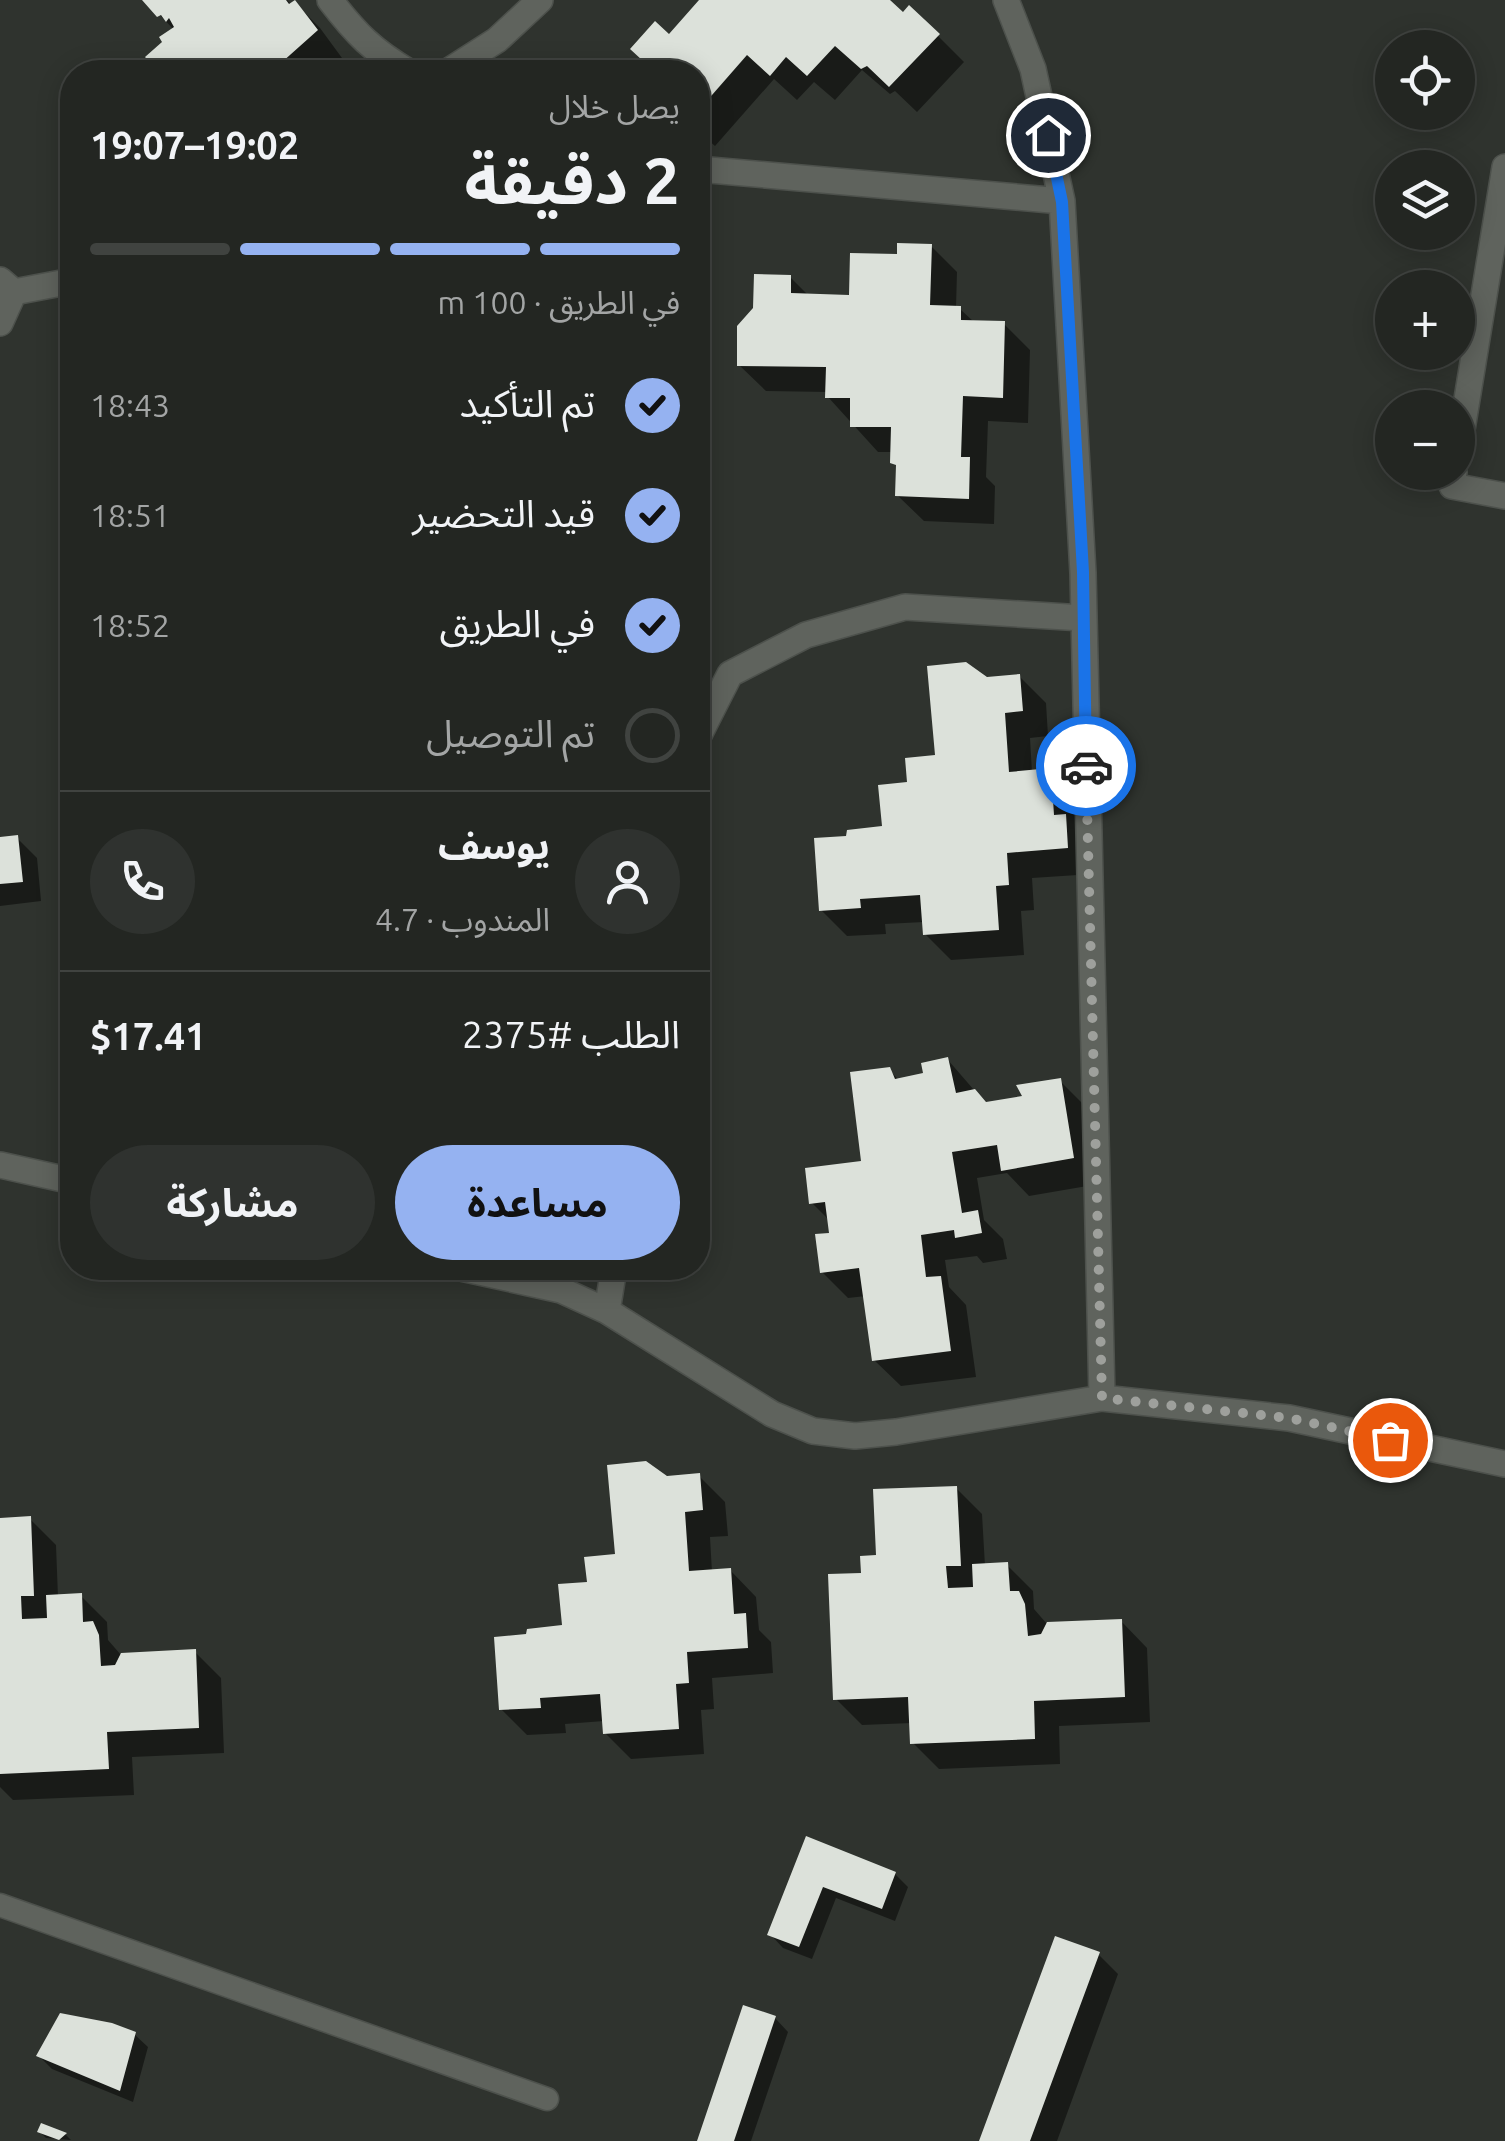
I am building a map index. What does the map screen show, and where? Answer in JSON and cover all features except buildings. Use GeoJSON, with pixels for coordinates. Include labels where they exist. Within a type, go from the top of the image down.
{"type":"FeatureCollection","features":[{"type":"Feature","properties":{"kind":"street"},"geometry":{"type":"LineString","coordinates":[[330,0],[359,38],[389,60]]}},
{"type":"Feature","properties":{"kind":"street"},"geometry":{"type":"LineString","coordinates":[[465,60],[496,40],[540,0]]}},
{"type":"Feature","properties":{"kind":"street"},"geometry":{"type":"LineString","coordinates":[[1006,0],[1034,69],[1062,202],[1083,572],[1102,1398]]}},
{"type":"Feature","properties":{"kind":"street"},"geometry":{"type":"LineString","coordinates":[[1468,390],[1505,167]]}},
{"type":"Feature","properties":{"kind":"street"},"geometry":{"type":"LineString","coordinates":[[710,170],[1062,202]]}},
{"type":"Feature","properties":{"kind":"street"},"geometry":{"type":"LineString","coordinates":[[0,323],[7,286],[60,282]]}},
{"type":"Feature","properties":{"kind":"street"},"geometry":{"type":"LineString","coordinates":[[1473,490],[1505,496]]}},
{"type":"Feature","properties":{"kind":"street"},"geometry":{"type":"LineString","coordinates":[[710,713],[730,674],[806,636],[904,607],[1083,618]]}},
{"type":"Feature","properties":{"kind":"street"},"geometry":{"type":"LineString","coordinates":[[0,1165],[60,1178]]}},
{"type":"Feature","properties":{"kind":"street"},"geometry":{"type":"LineString","coordinates":[[516,1280],[561,1290],[606,1312],[772,1414],[814,1431],[855,1436],[896,1432],[1102,1398],[1289,1418],[1505,1464]]}},
{"type":"Feature","properties":{"kind":"street"},"geometry":{"type":"LineString","coordinates":[[606,1312],[612,1280]]}},
{"type":"Feature","properties":{"kind":"lane"},"geometry":{"type":"LineString","coordinates":[[0,1905],[547,2099]]}},
{"type":"Feature","properties":{"kind":"way so far"},"geometry":{"type":"LineString","coordinates":[[1086,766],[1102,1398],[1289,1418],[1390,1440]]}},
{"type":"Feature","properties":{"kind":"route"},"geometry":{"type":"LineString","coordinates":[[1048,135],[1062,202],[1083,572],[1086,766]]}}]}
